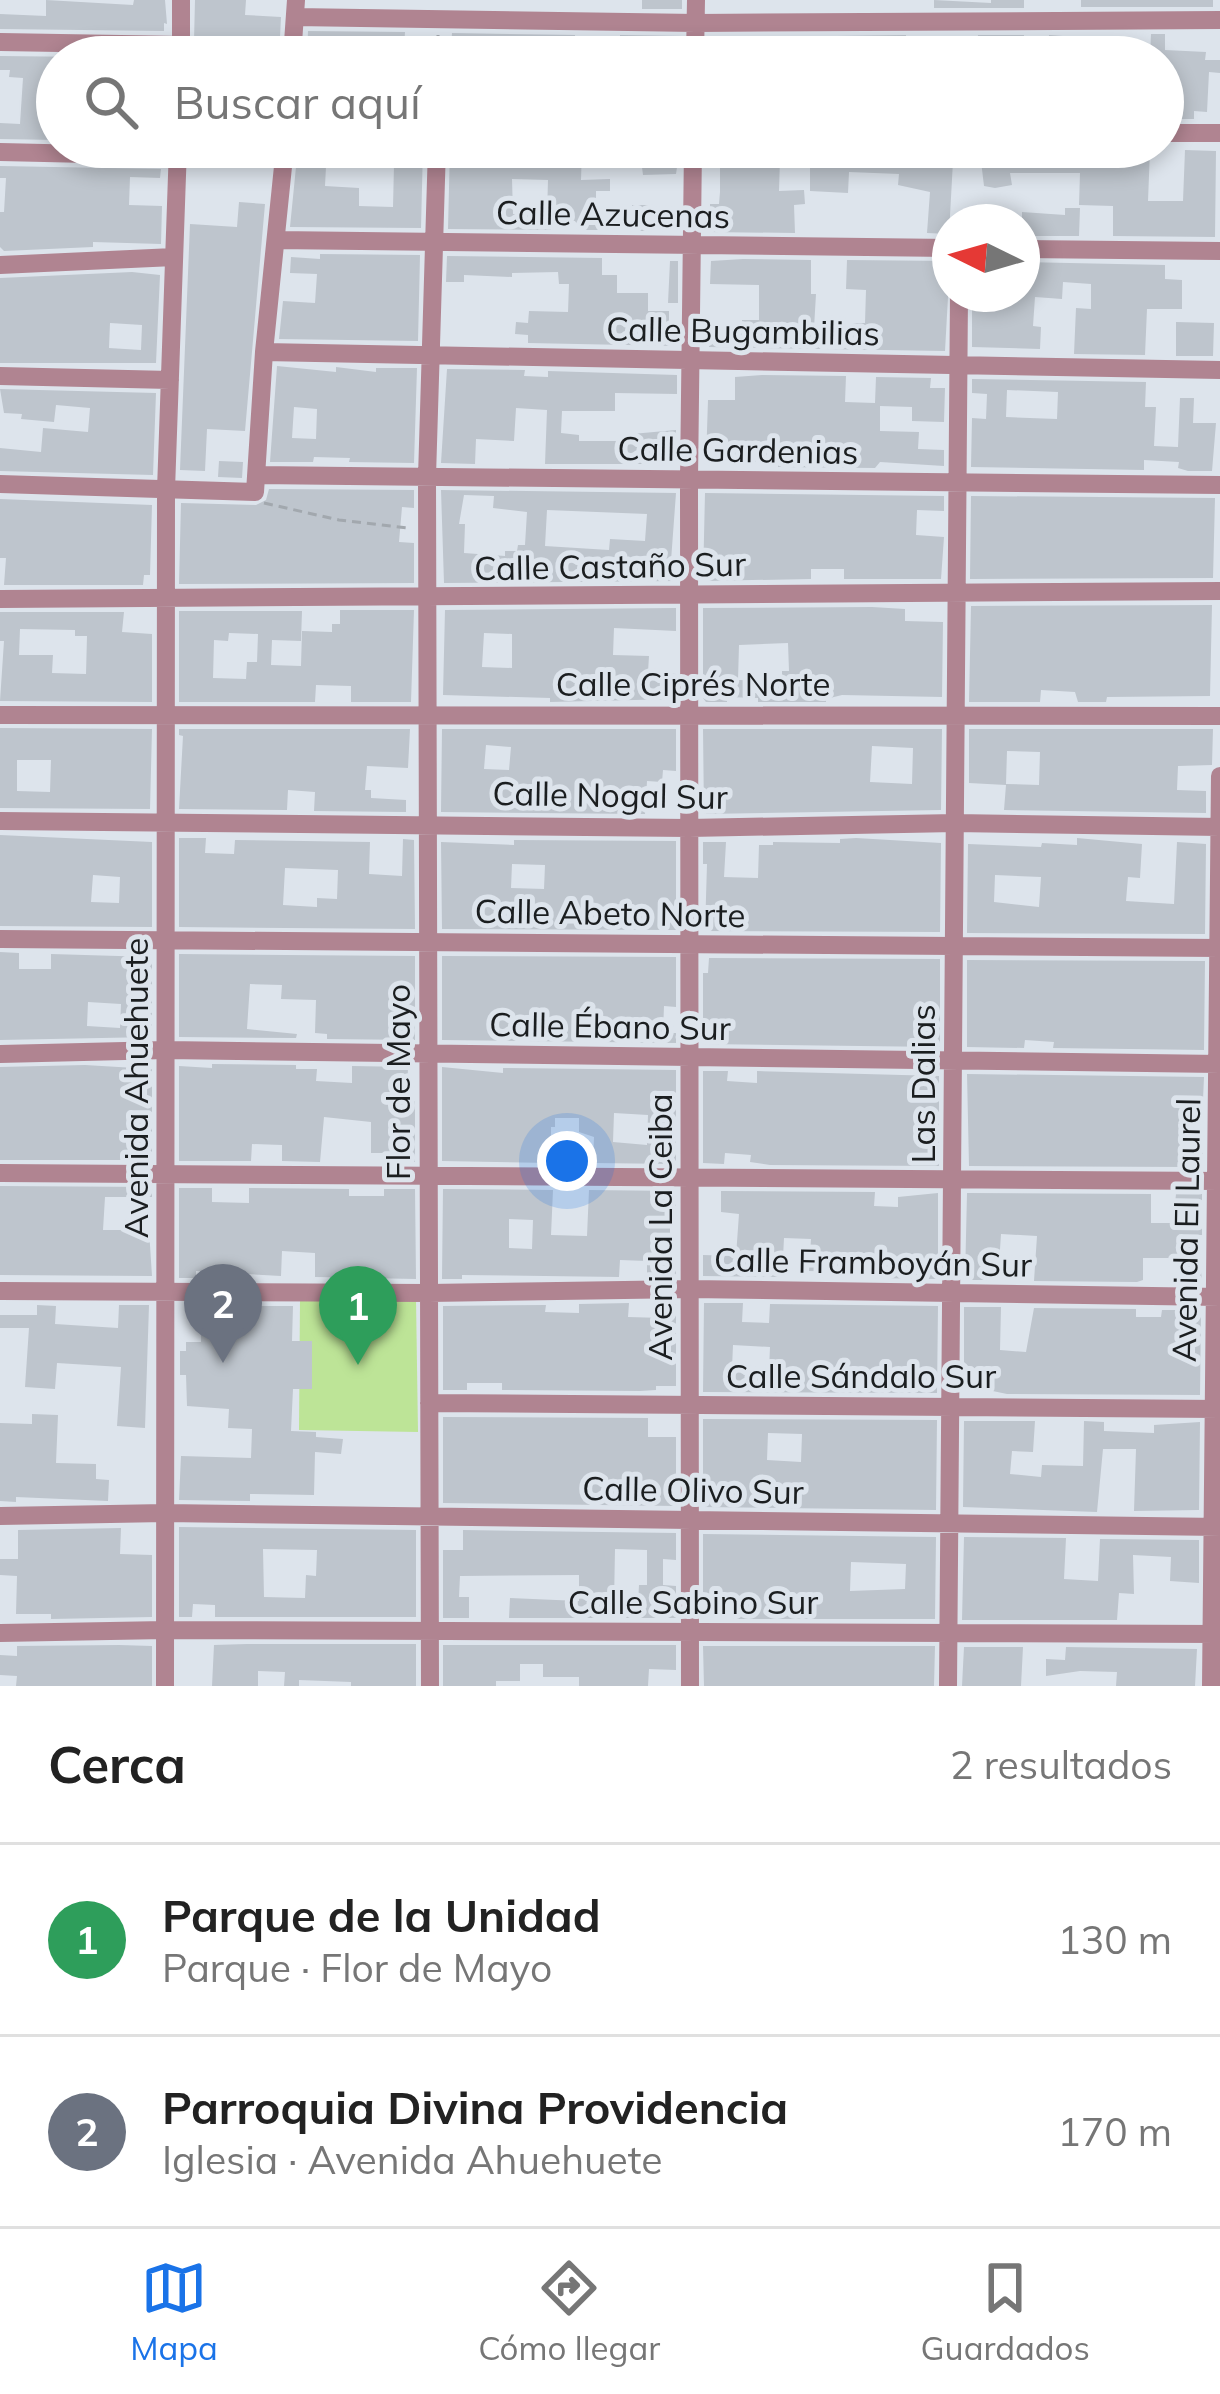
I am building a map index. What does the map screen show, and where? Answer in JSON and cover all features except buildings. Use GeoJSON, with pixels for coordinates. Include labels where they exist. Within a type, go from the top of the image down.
{"type":"FeatureCollection","features":[{"type":"Feature","properties":{"kind":"street"},"geometry":{"type":"LineString","coordinates":[[181,0],[181,36]]}},
{"type":"Feature","properties":{"kind":"street"},"geometry":{"type":"LineString","coordinates":[[696,0],[696,36]]}},
{"type":"Feature","properties":{"kind":"street"},"geometry":{"type":"LineString","coordinates":[[296,8],[696,23],[1220,20]]}},
{"type":"Feature","properties":{"kind":"street"},"geometry":{"type":"LineString","coordinates":[[0,42],[36,44]]}},
{"type":"Feature","properties":{"kind":"street"},"geometry":{"type":"LineString","coordinates":[[1184,133],[1220,134]]}},
{"type":"Feature","properties":{"kind":"street"},"geometry":{"type":"LineString","coordinates":[[0,152],[36,152]]}},
{"type":"Feature","properties":{"kind":"street","name":"Avenida Ahuehuete"},"geometry":{"type":"LineString","coordinates":[[165,1686],[166,490],[177,168]]}},
{"type":"Feature","properties":{"kind":"street"},"geometry":{"type":"LineString","coordinates":[[256,483],[283,168]]}},
{"type":"Feature","properties":{"kind":"street","name":"Flor de Mayo"},"geometry":{"type":"LineString","coordinates":[[430,1686],[427,477],[436,168]]}},
{"type":"Feature","properties":{"kind":"street","name":"Avenida La Ceiba"},"geometry":{"type":"LineString","coordinates":[[690,1686],[693,168]]}},
{"type":"Feature","properties":{"kind":"street","name":"Calle Azucenas"},"geometry":{"type":"LineString","coordinates":[[276,241],[932,248]]}},
{"type":"Feature","properties":{"kind":"street"},"geometry":{"type":"LineString","coordinates":[[1040,249],[1220,251]]}},
{"type":"Feature","properties":{"kind":"street"},"geometry":{"type":"LineString","coordinates":[[0,265],[174,257]]}},
{"type":"Feature","properties":{"kind":"street","name":"Las Dalias"},"geometry":{"type":"LineString","coordinates":[[948,1686],[958,312]]}},
{"type":"Feature","properties":{"kind":"street","name":"Calle Bugambilias"},"geometry":{"type":"LineString","coordinates":[[264,352],[1220,370]]}},
{"type":"Feature","properties":{"kind":"street"},"geometry":{"type":"LineString","coordinates":[[0,376],[170,380]]}},
{"type":"Feature","properties":{"kind":"street","name":"Calle Gardenias"},"geometry":{"type":"LineString","coordinates":[[0,484],[166,490],[427,477],[1220,484]]}},
{"type":"Feature","properties":{"kind":"street","name":"Calle Castaño Sur"},"geometry":{"type":"LineString","coordinates":[[0,599],[1220,591]]}},
{"type":"Feature","properties":{"kind":"street","name":"Calle Ciprés Norte"},"geometry":{"type":"LineString","coordinates":[[0,715],[1220,716]]}},
{"type":"Feature","properties":{"kind":"street","name":"Avenida El Laurel"},"geometry":{"type":"LineString","coordinates":[[1211,1686],[1216,1634],[1220,776]]}},
{"type":"Feature","properties":{"kind":"street","name":"Calle Nogal Sur"},"geometry":{"type":"LineString","coordinates":[[0,821],[689,828],[1220,827]]}},
{"type":"Feature","properties":{"kind":"street","name":"Calle Abeto Norte"},"geometry":{"type":"LineString","coordinates":[[0,939],[1219,948]]}},
{"type":"Feature","properties":{"kind":"street","name":"Calle Ébano Sur"},"geometry":{"type":"LineString","coordinates":[[0,1054],[166,1050],[1219,1064]]}},
{"type":"Feature","properties":{"kind":"street"},"geometry":{"type":"LineString","coordinates":[[0,1173],[1218,1181]]}},
{"type":"Feature","properties":{"kind":"street","name":"Calle Framboyán Sur"},"geometry":{"type":"LineString","coordinates":[[0,1291],[690,1288],[1218,1297]]}},
{"type":"Feature","properties":{"kind":"street","name":"Calle Sándalo Sur"},"geometry":{"type":"LineString","coordinates":[[429,1402],[1217,1409]]}},
{"type":"Feature","properties":{"kind":"street","name":"Calle Olivo Sur"},"geometry":{"type":"LineString","coordinates":[[0,1516],[165,1513],[1216,1527]]}},
{"type":"Feature","properties":{"kind":"street","name":"Calle Sabino Sur"},"geometry":{"type":"LineString","coordinates":[[0,1633],[1216,1634]]}},
{"type":"Feature","properties":{"kind":"path"},"geometry":{"type":"LineString","coordinates":[[256,483],[265,505],[339,520],[428,530]]}},
{"type":"Feature","properties":{"kind":"green space"},"geometry":{"type":"Polygon","coordinates":[[[300,1299],[416,1299],[418,1432],[299,1430],[300,1299]]]}},
{"type":"Feature","properties":{"kind":"place","name":"Parroquia Divina Providencia"},"geometry":{"type":"Point","coordinates":[223,1363]}},
{"type":"Feature","properties":{"kind":"place","name":"Parque de la Unidad"},"geometry":{"type":"Point","coordinates":[358,1365]}}]}
